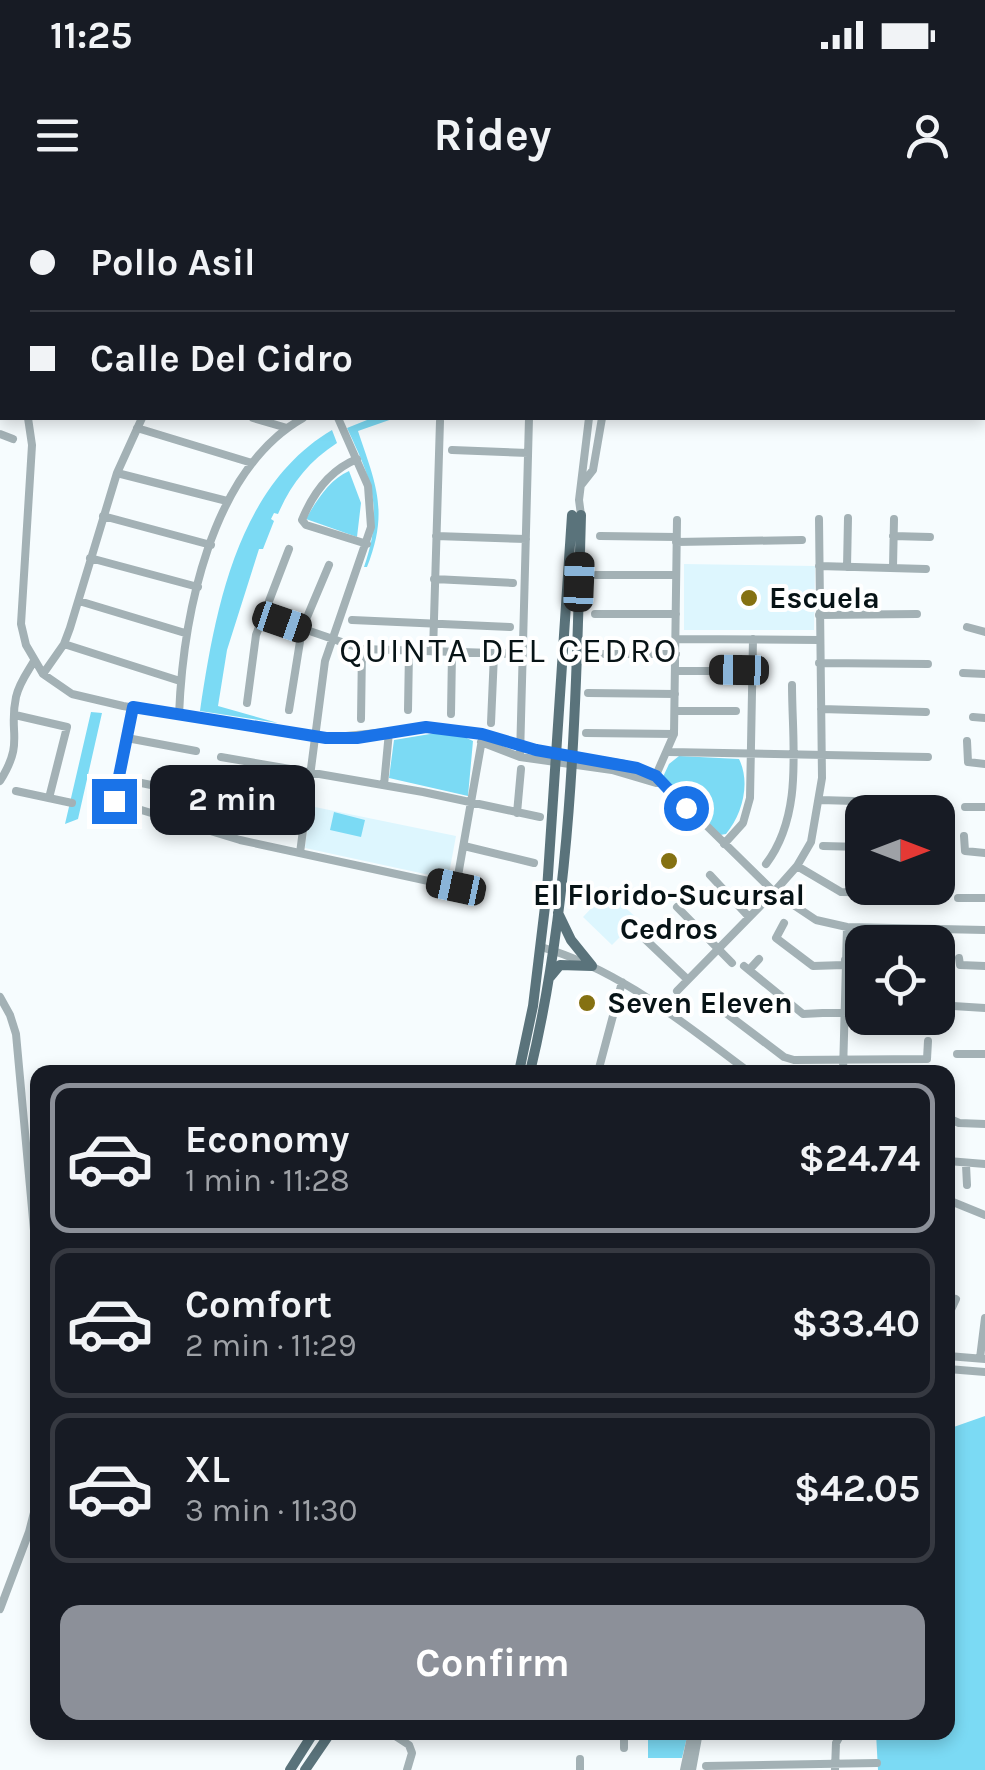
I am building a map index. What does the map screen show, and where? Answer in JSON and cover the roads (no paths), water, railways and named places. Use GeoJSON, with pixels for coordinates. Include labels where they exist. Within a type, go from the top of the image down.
{"type":"FeatureCollection","features":[{"type":"Feature","properties":{"kind":"main road"},"geometry":{"type":"LineString","coordinates":[[531,1065],[549,979],[547,948],[566,583],[577,515]]}},
{"type":"Feature","properties":{"kind":"main road"},"geometry":{"type":"LineString","coordinates":[[520,1065],[557,909],[570,760],[577,515]]}},
{"type":"Feature","properties":{"kind":"main road"},"geometry":{"type":"LineString","coordinates":[[557,909],[571,940],[592,966]]}},
{"type":"Feature","properties":{"kind":"main road"},"geometry":{"type":"LineString","coordinates":[[549,979],[560,965],[592,966]]}},
{"type":"Feature","properties":{"kind":"main road"},"geometry":{"type":"LineString","coordinates":[[290,1770],[309,1740]]}},
{"type":"Feature","properties":{"kind":"main road"},"geometry":{"type":"LineString","coordinates":[[304,1770],[325,1740]]}},
{"type":"Feature","properties":{"kind":"street"},"geometry":{"type":"LineString","coordinates":[[28,420],[32,445],[22,624],[26,645],[43,674],[72,694],[315,737],[341,739],[438,727],[558,758]]}},
{"type":"Feature","properties":{"kind":"street"},"geometry":{"type":"LineString","coordinates":[[43,674],[64,644],[117,473],[141,420]]}},
{"type":"Feature","properties":{"kind":"street"},"geometry":{"type":"LineString","coordinates":[[260,420],[286,428]]}},
{"type":"Feature","properties":{"kind":"street"},"geometry":{"type":"LineString","coordinates":[[179,714],[185,633],[227,502],[252,463],[297,420]]}},
{"type":"Feature","properties":{"kind":"street"},"geometry":{"type":"LineString","coordinates":[[300,854],[325,661],[371,527],[370,499],[358,458],[339,420]]}},
{"type":"Feature","properties":{"kind":"street"},"geometry":{"type":"LineString","coordinates":[[517,756],[530,420]]}},
{"type":"Feature","properties":{"kind":"street"},"geometry":{"type":"LineString","coordinates":[[577,515],[589,420]]}},
{"type":"Feature","properties":{"kind":"street"},"geometry":{"type":"LineString","coordinates":[[582,484],[593,470],[602,420]]}},
{"type":"Feature","properties":{"kind":"street"},"geometry":{"type":"LineString","coordinates":[[433,652],[440,421]]}},
{"type":"Feature","properties":{"kind":"street"},"geometry":{"type":"LineString","coordinates":[[136,428],[252,463]]}},
{"type":"Feature","properties":{"kind":"street"},"geometry":{"type":"LineString","coordinates":[[0,434],[12,439]]}},
{"type":"Feature","properties":{"kind":"street"},"geometry":{"type":"LineString","coordinates":[[452,450],[528,453]]}},
{"type":"Feature","properties":{"kind":"street"},"geometry":{"type":"LineString","coordinates":[[358,458],[334,471],[311,501],[302,522],[367,544]]}},
{"type":"Feature","properties":{"kind":"street"},"geometry":{"type":"LineString","coordinates":[[117,473],[227,502]]}},
{"type":"Feature","properties":{"kind":"street"},"geometry":{"type":"LineString","coordinates":[[103,516],[211,544]]}},
{"type":"Feature","properties":{"kind":"street"},"geometry":{"type":"LineString","coordinates":[[848,518],[848,567]]}},
{"type":"Feature","properties":{"kind":"street"},"geometry":{"type":"LineString","coordinates":[[892,568],[894,518]]}},
{"type":"Feature","properties":{"kind":"street"},"geometry":{"type":"LineString","coordinates":[[677,991],[774,892],[812,842],[820,800],[821,755],[819,519]]}},
{"type":"Feature","properties":{"kind":"street"},"geometry":{"type":"LineString","coordinates":[[656,781],[674,734],[677,520]]}},
{"type":"Feature","properties":{"kind":"street"},"geometry":{"type":"LineString","coordinates":[[436,536],[526,539]]}},
{"type":"Feature","properties":{"kind":"street"},"geometry":{"type":"LineString","coordinates":[[600,536],[802,540]]}},
{"type":"Feature","properties":{"kind":"street"},"geometry":{"type":"LineString","coordinates":[[894,536],[930,537]]}},
{"type":"Feature","properties":{"kind":"street"},"geometry":{"type":"LineString","coordinates":[[247,703],[252,653],[289,550]]}},
{"type":"Feature","properties":{"kind":"street"},"geometry":{"type":"LineString","coordinates":[[90,558],[198,586]]}},
{"type":"Feature","properties":{"kind":"street"},"geometry":{"type":"LineString","coordinates":[[288,710],[302,629],[329,564]]}},
{"type":"Feature","properties":{"kind":"street"},"geometry":{"type":"LineString","coordinates":[[819,566],[926,569]]}},
{"type":"Feature","properties":{"kind":"street"},"geometry":{"type":"LineString","coordinates":[[596,575],[676,575]]}},
{"type":"Feature","properties":{"kind":"street"},"geometry":{"type":"LineString","coordinates":[[434,579],[513,583]]}},
{"type":"Feature","properties":{"kind":"street"},"geometry":{"type":"LineString","coordinates":[[79,601],[185,633]]}},
{"type":"Feature","properties":{"kind":"street"},"geometry":{"type":"LineString","coordinates":[[595,614],[676,614]]}},
{"type":"Feature","properties":{"kind":"street"},"geometry":{"type":"LineString","coordinates":[[820,615],[917,614]]}},
{"type":"Feature","properties":{"kind":"street"},"geometry":{"type":"LineString","coordinates":[[263,616],[362,649],[522,654]]}},
{"type":"Feature","properties":{"kind":"street"},"geometry":{"type":"LineString","coordinates":[[352,620],[510,627]]}},
{"type":"Feature","properties":{"kind":"street"},"geometry":{"type":"LineString","coordinates":[[967,627],[985,632]]}},
{"type":"Feature","properties":{"kind":"street"},"geometry":{"type":"LineString","coordinates":[[724,844],[748,812],[753,639]]}},
{"type":"Feature","properties":{"kind":"street"},"geometry":{"type":"LineString","coordinates":[[676,640],[819,640]]}},
{"type":"Feature","properties":{"kind":"street"},"geometry":{"type":"LineString","coordinates":[[64,644],[180,681]]}},
{"type":"Feature","properties":{"kind":"street"},"geometry":{"type":"LineString","coordinates":[[361,719],[362,649]]}},
{"type":"Feature","properties":{"kind":"street"},"geometry":{"type":"LineString","coordinates":[[408,710],[410,651]]}},
{"type":"Feature","properties":{"kind":"street"},"geometry":{"type":"LineString","coordinates":[[451,714],[452,653]]}},
{"type":"Feature","properties":{"kind":"street"},"geometry":{"type":"LineString","coordinates":[[491,722],[494,654]]}},
{"type":"Feature","properties":{"kind":"street"},"geometry":{"type":"LineString","coordinates":[[591,654],[676,654]]}},
{"type":"Feature","properties":{"kind":"street"},"geometry":{"type":"LineString","coordinates":[[0,781],[15,752],[15,715],[21,682],[34,661]]}},
{"type":"Feature","properties":{"kind":"street"},"geometry":{"type":"LineString","coordinates":[[819,663],[928,664]]}},
{"type":"Feature","properties":{"kind":"street"},"geometry":{"type":"LineString","coordinates":[[676,670],[739,670]]}},
{"type":"Feature","properties":{"kind":"street"},"geometry":{"type":"LineString","coordinates":[[963,673],[985,674]]}},
{"type":"Feature","properties":{"kind":"street"},"geometry":{"type":"LineString","coordinates":[[766,864],[783,839],[788,823],[792,685]]}},
{"type":"Feature","properties":{"kind":"street"},"geometry":{"type":"LineString","coordinates":[[588,693],[675,694]]}},
{"type":"Feature","properties":{"kind":"street"},"geometry":{"type":"LineString","coordinates":[[133,707],[115,802],[240,840],[456,887],[472,803],[479,737]]}},
{"type":"Feature","properties":{"kind":"street"},"geometry":{"type":"LineString","coordinates":[[821,709],[926,712]]}},
{"type":"Feature","properties":{"kind":"street"},"geometry":{"type":"LineString","coordinates":[[675,711],[736,711]]}},
{"type":"Feature","properties":{"kind":"street"},"geometry":{"type":"LineString","coordinates":[[15,715],[67,727],[49,798]]}},
{"type":"Feature","properties":{"kind":"street"},"geometry":{"type":"LineString","coordinates":[[973,718],[985,718]]}},
{"type":"Feature","properties":{"kind":"street"},"geometry":{"type":"LineString","coordinates":[[384,786],[388,732]]}},
{"type":"Feature","properties":{"kind":"street"},"geometry":{"type":"LineString","coordinates":[[586,733],[674,734]]}},
{"type":"Feature","properties":{"kind":"street"},"geometry":{"type":"LineString","coordinates":[[479,737],[517,756],[570,760],[656,781],[774,892],[816,920],[845,927]]}},
{"type":"Feature","properties":{"kind":"street"},"geometry":{"type":"LineString","coordinates":[[126,738],[196,751]]}},
{"type":"Feature","properties":{"kind":"street"},"geometry":{"type":"LineString","coordinates":[[967,741],[968,762],[985,764]]}},
{"type":"Feature","properties":{"kind":"street"},"geometry":{"type":"LineString","coordinates":[[669,752],[928,757]]}},
{"type":"Feature","properties":{"kind":"street"},"geometry":{"type":"LineString","coordinates":[[221,757],[540,817]]}},
{"type":"Feature","properties":{"kind":"street"},"geometry":{"type":"LineString","coordinates":[[517,812],[521,769]]}},
{"type":"Feature","properties":{"kind":"street"},"geometry":{"type":"LineString","coordinates":[[117,778],[190,794]]}},
{"type":"Feature","properties":{"kind":"street"},"geometry":{"type":"LineString","coordinates":[[16,792],[72,803]]}},
{"type":"Feature","properties":{"kind":"street"},"geometry":{"type":"LineString","coordinates":[[820,800],[845,801]]}},
{"type":"Feature","properties":{"kind":"street"},"geometry":{"type":"LineString","coordinates":[[208,802],[304,819]]}},
{"type":"Feature","properties":{"kind":"street"},"geometry":{"type":"LineString","coordinates":[[965,807],[985,807]]}},
{"type":"Feature","properties":{"kind":"street"},"geometry":{"type":"LineString","coordinates":[[964,836],[965,851],[985,853]]}},
{"type":"Feature","properties":{"kind":"street"},"geometry":{"type":"LineString","coordinates":[[464,846],[534,862]]}},
{"type":"Feature","properties":{"kind":"street"},"geometry":{"type":"LineString","coordinates":[[823,846],[845,847]]}},
{"type":"Feature","properties":{"kind":"street"},"geometry":{"type":"LineString","coordinates":[[797,866],[845,892]]}},
{"type":"Feature","properties":{"kind":"street"},"geometry":{"type":"LineString","coordinates":[[710,876],[749,917]]}},
{"type":"Feature","properties":{"kind":"street"},"geometry":{"type":"LineString","coordinates":[[958,898],[985,898]]}},
{"type":"Feature","properties":{"kind":"street"},"geometry":{"type":"LineString","coordinates":[[677,907],[732,964]]}},
{"type":"Feature","properties":{"kind":"street"},"geometry":{"type":"LineString","coordinates":[[784,923],[776,938],[809,964],[844,962]]}},
{"type":"Feature","properties":{"kind":"street"},"geometry":{"type":"LineString","coordinates":[[955,929],[985,930]]}},
{"type":"Feature","properties":{"kind":"street"},"geometry":{"type":"LineString","coordinates":[[646,940],[687,979]]}},
{"type":"Feature","properties":{"kind":"street"},"geometry":{"type":"LineString","coordinates":[[547,948],[622,982],[740,1065]]}},
{"type":"Feature","properties":{"kind":"street"},"geometry":{"type":"LineString","coordinates":[[842,1065],[845,950]]}},
{"type":"Feature","properties":{"kind":"street"},"geometry":{"type":"LineString","coordinates":[[759,958],[747,968],[804,1014],[843,1011]]}},
{"type":"Feature","properties":{"kind":"street"},"geometry":{"type":"LineString","coordinates":[[959,958],[960,966],[985,966]]}},
{"type":"Feature","properties":{"kind":"street"},"geometry":{"type":"LineString","coordinates":[[600,1065],[622,982]]}},
{"type":"Feature","properties":{"kind":"street"},"geometry":{"type":"LineString","coordinates":[[0,997],[16,1034],[30,1187]]}},
{"type":"Feature","properties":{"kind":"street"},"geometry":{"type":"LineString","coordinates":[[710,1001],[788,1059],[927,1059],[928,1041]]}},
{"type":"Feature","properties":{"kind":"street"},"geometry":{"type":"LineString","coordinates":[[955,1006],[985,1008]]}},
{"type":"Feature","properties":{"kind":"street"},"geometry":{"type":"LineString","coordinates":[[957,1054],[985,1054]]}},
{"type":"Feature","properties":{"kind":"street"},"geometry":{"type":"LineString","coordinates":[[955,1122],[985,1124]]}},
{"type":"Feature","properties":{"kind":"street"},"geometry":{"type":"LineString","coordinates":[[955,1163],[985,1164]]}},
{"type":"Feature","properties":{"kind":"street"},"geometry":{"type":"LineString","coordinates":[[966,1165],[967,1185]]}},
{"type":"Feature","properties":{"kind":"street"},"geometry":{"type":"LineString","coordinates":[[955,1203],[985,1215]]}},
{"type":"Feature","properties":{"kind":"street"},"geometry":{"type":"LineString","coordinates":[[955,1357],[982,1359],[985,1318]]}},
{"type":"Feature","properties":{"kind":"street"},"geometry":{"type":"LineString","coordinates":[[955,1369],[985,1372]]}},
{"type":"Feature","properties":{"kind":"street"},"geometry":{"type":"LineString","coordinates":[[0,1609],[30,1528]]}},
{"type":"Feature","properties":{"kind":"street"},"geometry":{"type":"LineString","coordinates":[[400,1740],[412,1753],[407,1770]]}},
{"type":"Feature","properties":{"kind":"street"},"geometry":{"type":"LineString","coordinates":[[624,1740],[624,1748]]}},
{"type":"Feature","properties":{"kind":"street"},"geometry":{"type":"LineString","coordinates":[[684,1770],[690,1740]]}},
{"type":"Feature","properties":{"kind":"street"},"geometry":{"type":"LineString","coordinates":[[692,1770],[698,1740]]}},
{"type":"Feature","properties":{"kind":"street"},"geometry":{"type":"LineString","coordinates":[[835,1767],[838,1740]]}},
{"type":"Feature","properties":{"kind":"street"},"geometry":{"type":"LineString","coordinates":[[580,1759],[580,1770]]}},
{"type":"Feature","properties":{"kind":"street"},"geometry":{"type":"LineString","coordinates":[[706,1766],[835,1767],[877,1763]]}},
{"type":"Feature","properties":{"kind":"place","name":"Escuela"},"geometry":{"type":"Point","coordinates":[749,598]}},
{"type":"Feature","properties":{"kind":"place","name":"El Florido-Sucursal Cedros"},"geometry":{"type":"Point","coordinates":[669,861]}},
{"type":"Feature","properties":{"kind":"place","name":"Seven Eleven"},"geometry":{"type":"Point","coordinates":[587,1003]}},
{"type":"Feature","properties":{"kind":"district","name":"QUINTA DEL CEDRO"},"geometry":{"type":"Point","coordinates":[509,650]}}]}
